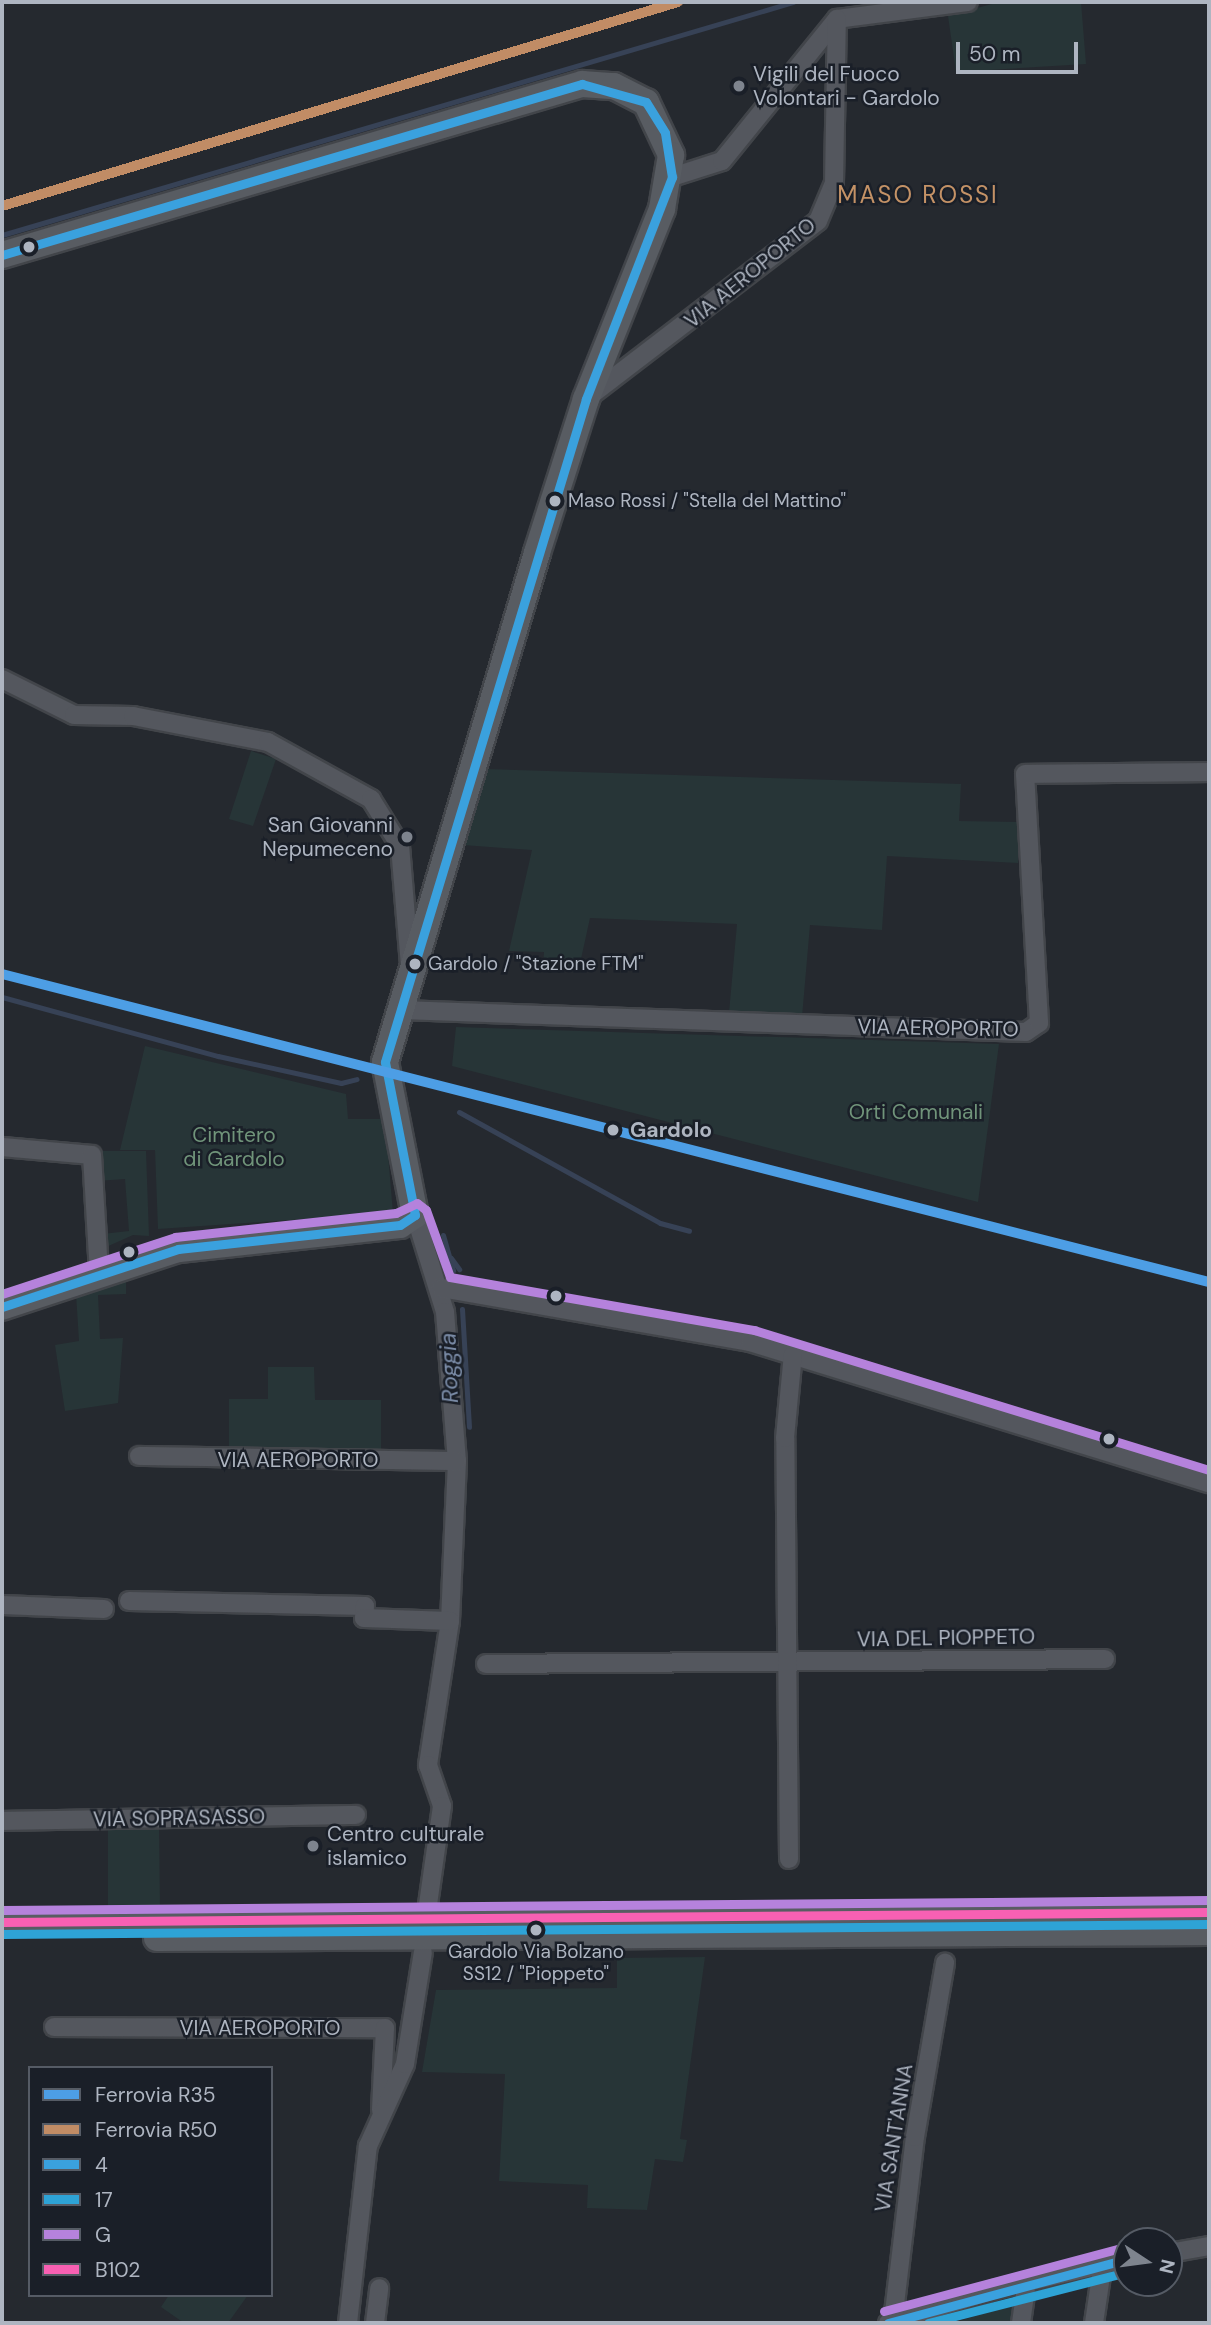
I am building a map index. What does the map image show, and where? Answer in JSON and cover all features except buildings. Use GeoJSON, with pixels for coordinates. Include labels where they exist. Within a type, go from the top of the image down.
{"type":"FeatureCollection","features":[{"type":"Feature","properties":{"kind":"main road"},"geometry":{"type":"LineString","coordinates":[[2,255],[582,83],[614,86],[646,102],[666,134],[672,177],[586,398],[383,1073],[415,1215],[400,1225],[233,1238],[99,1272],[2,1307]]}},
{"type":"Feature","properties":{"kind":"main road"},"geometry":{"type":"LineString","coordinates":[[1089,1912],[1106,1903],[1209,1903]]}},
{"type":"Feature","properties":{"kind":"main road"},"geometry":{"type":"LineString","coordinates":[[2,1922],[1209,1912]]}},
{"type":"Feature","properties":{"kind":"main road"},"geometry":{"type":"LineString","coordinates":[[2,1939],[1209,1933]]}},
{"type":"Feature","properties":{"kind":"street"},"geometry":{"type":"LineString","coordinates":[[672,177],[722,160],[837,19],[968,2]]}},
{"type":"Feature","properties":{"kind":"street","name":"VIA AEROPORTO"},"geometry":{"type":"LineString","coordinates":[[586,398],[818,221],[834,183],[837,19]]}},
{"type":"Feature","properties":{"kind":"street"},"geometry":{"type":"LineString","coordinates":[[2,680],[74,715],[133,716],[268,742],[371,799],[400,846],[412,971]]}},
{"type":"Feature","properties":{"kind":"street","name":"VIA AEROPORTO"},"geometry":{"type":"LineString","coordinates":[[401,1010],[1026,1032],[1039,1023],[1025,774],[1209,772]]}},
{"type":"Feature","properties":{"kind":"street"},"geometry":{"type":"LineString","coordinates":[[2,1147],[92,1155],[99,1272]]}},
{"type":"Feature","properties":{"kind":"street"},"geometry":{"type":"LineString","coordinates":[[415,1215],[441,1288],[457,1461],[450,1621],[428,1765],[442,1806],[428,1904]]}},
{"type":"Feature","properties":{"kind":"street"},"geometry":{"type":"LineString","coordinates":[[441,1288],[691,1328],[793,1354],[1209,1483]]}},
{"type":"Feature","properties":{"kind":"street"},"geometry":{"type":"LineString","coordinates":[[789,1859],[785,1438],[793,1354]]}},
{"type":"Feature","properties":{"kind":"street","name":"VIA AEROPORTO"},"geometry":{"type":"LineString","coordinates":[[139,1457],[457,1461]]}},
{"type":"Feature","properties":{"kind":"street"},"geometry":{"type":"LineString","coordinates":[[129,1601],[365,1606],[365,1618],[450,1621]]}},
{"type":"Feature","properties":{"kind":"street"},"geometry":{"type":"LineString","coordinates":[[2,1605],[104,1609]]}},
{"type":"Feature","properties":{"kind":"street","name":"VIA DEL PIOPPETO"},"geometry":{"type":"LineString","coordinates":[[486,1664],[1105,1659]]}},
{"type":"Feature","properties":{"kind":"street","name":"VIA SOPRASASSO"},"geometry":{"type":"LineString","coordinates":[[2,1821],[356,1815]]}},
{"type":"Feature","properties":{"kind":"street","name":"VIA AEROPORTO"},"geometry":{"type":"LineString","coordinates":[[348,2323],[368,2146],[405,2064],[423,1952]]}},
{"type":"Feature","properties":{"kind":"street","name":"VIA SANT'ANNA"},"geometry":{"type":"LineString","coordinates":[[945,1964],[915,2137],[890,2322],[1027,2281],[1113,2261]]}},
{"type":"Feature","properties":{"kind":"street","name":"VIA AEROPORTO"},"geometry":{"type":"LineString","coordinates":[[54,2027],[385,2028],[382,2110]]}},
{"type":"Feature","properties":{"kind":"street"},"geometry":{"type":"LineString","coordinates":[[1183,2251],[1209,2246]]}},
{"type":"Feature","properties":{"kind":"street"},"geometry":{"type":"LineString","coordinates":[[1094,2323],[1103,2263]]}},
{"type":"Feature","properties":{"kind":"street"},"geometry":{"type":"LineString","coordinates":[[1021,2323],[1027,2281]]}},
{"type":"Feature","properties":{"kind":"street"},"geometry":{"type":"LineString","coordinates":[[375,2323],[379,2288]]}},
{"type":"Feature","properties":{"kind":"green space"},"geometry":{"type":"Polygon","coordinates":[[[999,2],[1081,2],[1086,64],[956,72],[948,16],[999,2]]]}},
{"type":"Feature","properties":{"kind":"green space"},"geometry":{"type":"Polygon","coordinates":[[[251,751],[276,759],[253,826],[229,819],[251,751]]]}},
{"type":"Feature","properties":{"kind":"green space"},"geometry":{"type":"Polygon","coordinates":[[[485,769],[961,784],[959,821],[1018,822],[1018,863],[887,856],[882,930],[810,925],[802,1017],[729,1013],[737,924],[590,918],[579,968],[543,966],[544,952],[509,951],[532,850],[463,845],[485,769]]]}},
{"type":"Feature","properties":{"kind":"green space","name":"Orti Comunali"},"geometry":{"type":"Polygon","coordinates":[[[456,1027],[999,1044],[978,1202],[452,1066],[456,1027]]]}},
{"type":"Feature","properties":{"kind":"green space","name":"Cimitero di Gardolo"},"geometry":{"type":"Polygon","coordinates":[[[145,1046],[346,1094],[348,1119],[385,1119],[393,1213],[158,1229],[155,1150],[120,1150],[145,1046]]]}},
{"type":"Feature","properties":{"kind":"green space"},"geometry":{"type":"Polygon","coordinates":[[[96,1151],[146,1151],[149,1236],[133,1235],[104,1248],[102,1234],[129,1231],[125,1179],[97,1181],[96,1151]]]}},
{"type":"Feature","properties":{"kind":"green space"},"geometry":{"type":"Polygon","coordinates":[[[126,1278],[126,1294],[98,1295],[100,1339],[123,1338],[118,1403],[65,1411],[55,1345],[79,1341],[76,1294],[126,1278]]]}},
{"type":"Feature","properties":{"kind":"green space"},"geometry":{"type":"Polygon","coordinates":[[[268,1367],[314,1367],[315,1400],[381,1400],[381,1455],[229,1455],[229,1399],[268,1399],[268,1367]]]}},
{"type":"Feature","properties":{"kind":"green space"},"geometry":{"type":"Polygon","coordinates":[[[159,1826],[160,1907],[108,1907],[108,1827],[159,1826]]]}},
{"type":"Feature","properties":{"kind":"green space"},"geometry":{"type":"Polygon","coordinates":[[[705,1957],[680,2139],[687,2140],[683,2162],[655,2159],[647,2210],[587,2208],[588,2185],[499,2181],[505,2074],[422,2072],[436,1990],[617,1988],[617,1958],[705,1957]]]}},
{"type":"Feature","properties":{"kind":"green space"},"geometry":{"type":"Polygon","coordinates":[[[168,2297],[247,2297],[228,2323],[184,2323],[161,2307],[168,2297]]]}},
{"type":"Feature","properties":{"kind":"green space"},"geometry":{"type":"Polygon","coordinates":[[[1017,2303],[1015,2323],[953,2323],[1017,2303]]]}},
{"type":"Feature","properties":{"kind":"waterway"},"geometry":{"type":"LineString","coordinates":[[2,235],[793,2]]}},
{"type":"Feature","properties":{"kind":"waterway","name":"Roggia"},"geometry":{"type":"LineString","coordinates":[[2,997],[218,1056],[341,1083],[357,1079]]}},
{"type":"Feature","properties":{"kind":"waterway"},"geometry":{"type":"LineString","coordinates":[[459,1112],[660,1223],[689,1231]]}},
{"type":"Feature","properties":{"kind":"waterway","name":"Roggia"},"geometry":{"type":"LineString","coordinates":[[443,1235],[453,1271]]}},
{"type":"Feature","properties":{"kind":"waterway","name":"Roggia"},"geometry":{"type":"LineString","coordinates":[[451,1258],[459,1269]]}},
{"type":"Feature","properties":{"kind":"waterway","name":"Roggia"},"geometry":{"type":"LineString","coordinates":[[462,1309],[469,1427]]}},
{"type":"Feature","properties":{"kind":"rail line","name":"R50"},"geometry":{"type":"LineString","coordinates":[[2,206],[678,2]]}},
{"type":"Feature","properties":{"kind":"rail line","name":"R35"},"geometry":{"type":"LineString","coordinates":[[2,974],[1209,1282]]}},
{"type":"Feature","properties":{"kind":"transit line","name":"4"},"geometry":{"type":"LineString","coordinates":[[2,255],[582,84],[646,102],[665,133],[672,177],[586,399],[385,1062],[415,1215]]}},
{"type":"Feature","properties":{"kind":"transit line","name":"G"},"geometry":{"type":"LineString","coordinates":[[2,1294],[175,1237],[396,1213],[417,1203],[426,1210],[450,1277],[754,1330],[1209,1470]]}},
{"type":"Feature","properties":{"kind":"transit line","name":"4"},"geometry":{"type":"LineString","coordinates":[[2,1307],[178,1249],[400,1225],[415,1215]]}},
{"type":"Feature","properties":{"kind":"transit line","name":"G"},"geometry":{"type":"LineString","coordinates":[[2,1910],[1209,1900]]}},
{"type":"Feature","properties":{"kind":"transit line","name":"B102"},"geometry":{"type":"LineString","coordinates":[[2,1922],[1209,1912]]}},
{"type":"Feature","properties":{"kind":"transit line","name":"17"},"geometry":{"type":"LineString","coordinates":[[2,1934],[1209,1924]]}},
{"type":"Feature","properties":{"kind":"transit line","name":"G"},"geometry":{"type":"LineString","coordinates":[[884,2311],[1113,2250]]}},
{"type":"Feature","properties":{"kind":"transit line","name":"4"},"geometry":{"type":"LineString","coordinates":[[888,2323],[1113,2263]]}},
{"type":"Feature","properties":{"kind":"transit line","name":"17"},"geometry":{"type":"LineString","coordinates":[[928,2323],[1113,2276]]}},
{"type":"Feature","properties":{"kind":"place","name":"Vigili del Fuoco Volontari - Gardolo"},"geometry":{"type":"Point","coordinates":[739,86]}},
{"type":"Feature","properties":{"kind":"place","name":"Maso Rossi / \"Stella del Mattino\""},"geometry":{"type":"Point","coordinates":[555,501]}},
{"type":"Feature","properties":{"kind":"place","name":"San Giovanni Nepumeceno"},"geometry":{"type":"Point","coordinates":[407,837]}},
{"type":"Feature","properties":{"kind":"place","name":"Gardolo / \"Stazione FTM\""},"geometry":{"type":"Point","coordinates":[415,964]}},
{"type":"Feature","properties":{"kind":"place","name":"Gardolo"},"geometry":{"type":"Point","coordinates":[613,1130]}},
{"type":"Feature","properties":{"kind":"place","name":"Centro culturale islamico"},"geometry":{"type":"Point","coordinates":[313,1846]}},
{"type":"Feature","properties":{"kind":"place","name":"Gardolo Via Bolzano SS12 / \"Pioppeto\""},"geometry":{"type":"Point","coordinates":[536,1930]}},
{"type":"Feature","properties":{"kind":"district","name":"MASO ROSSI"},"geometry":{"type":"Point","coordinates":[918,195]}}]}
